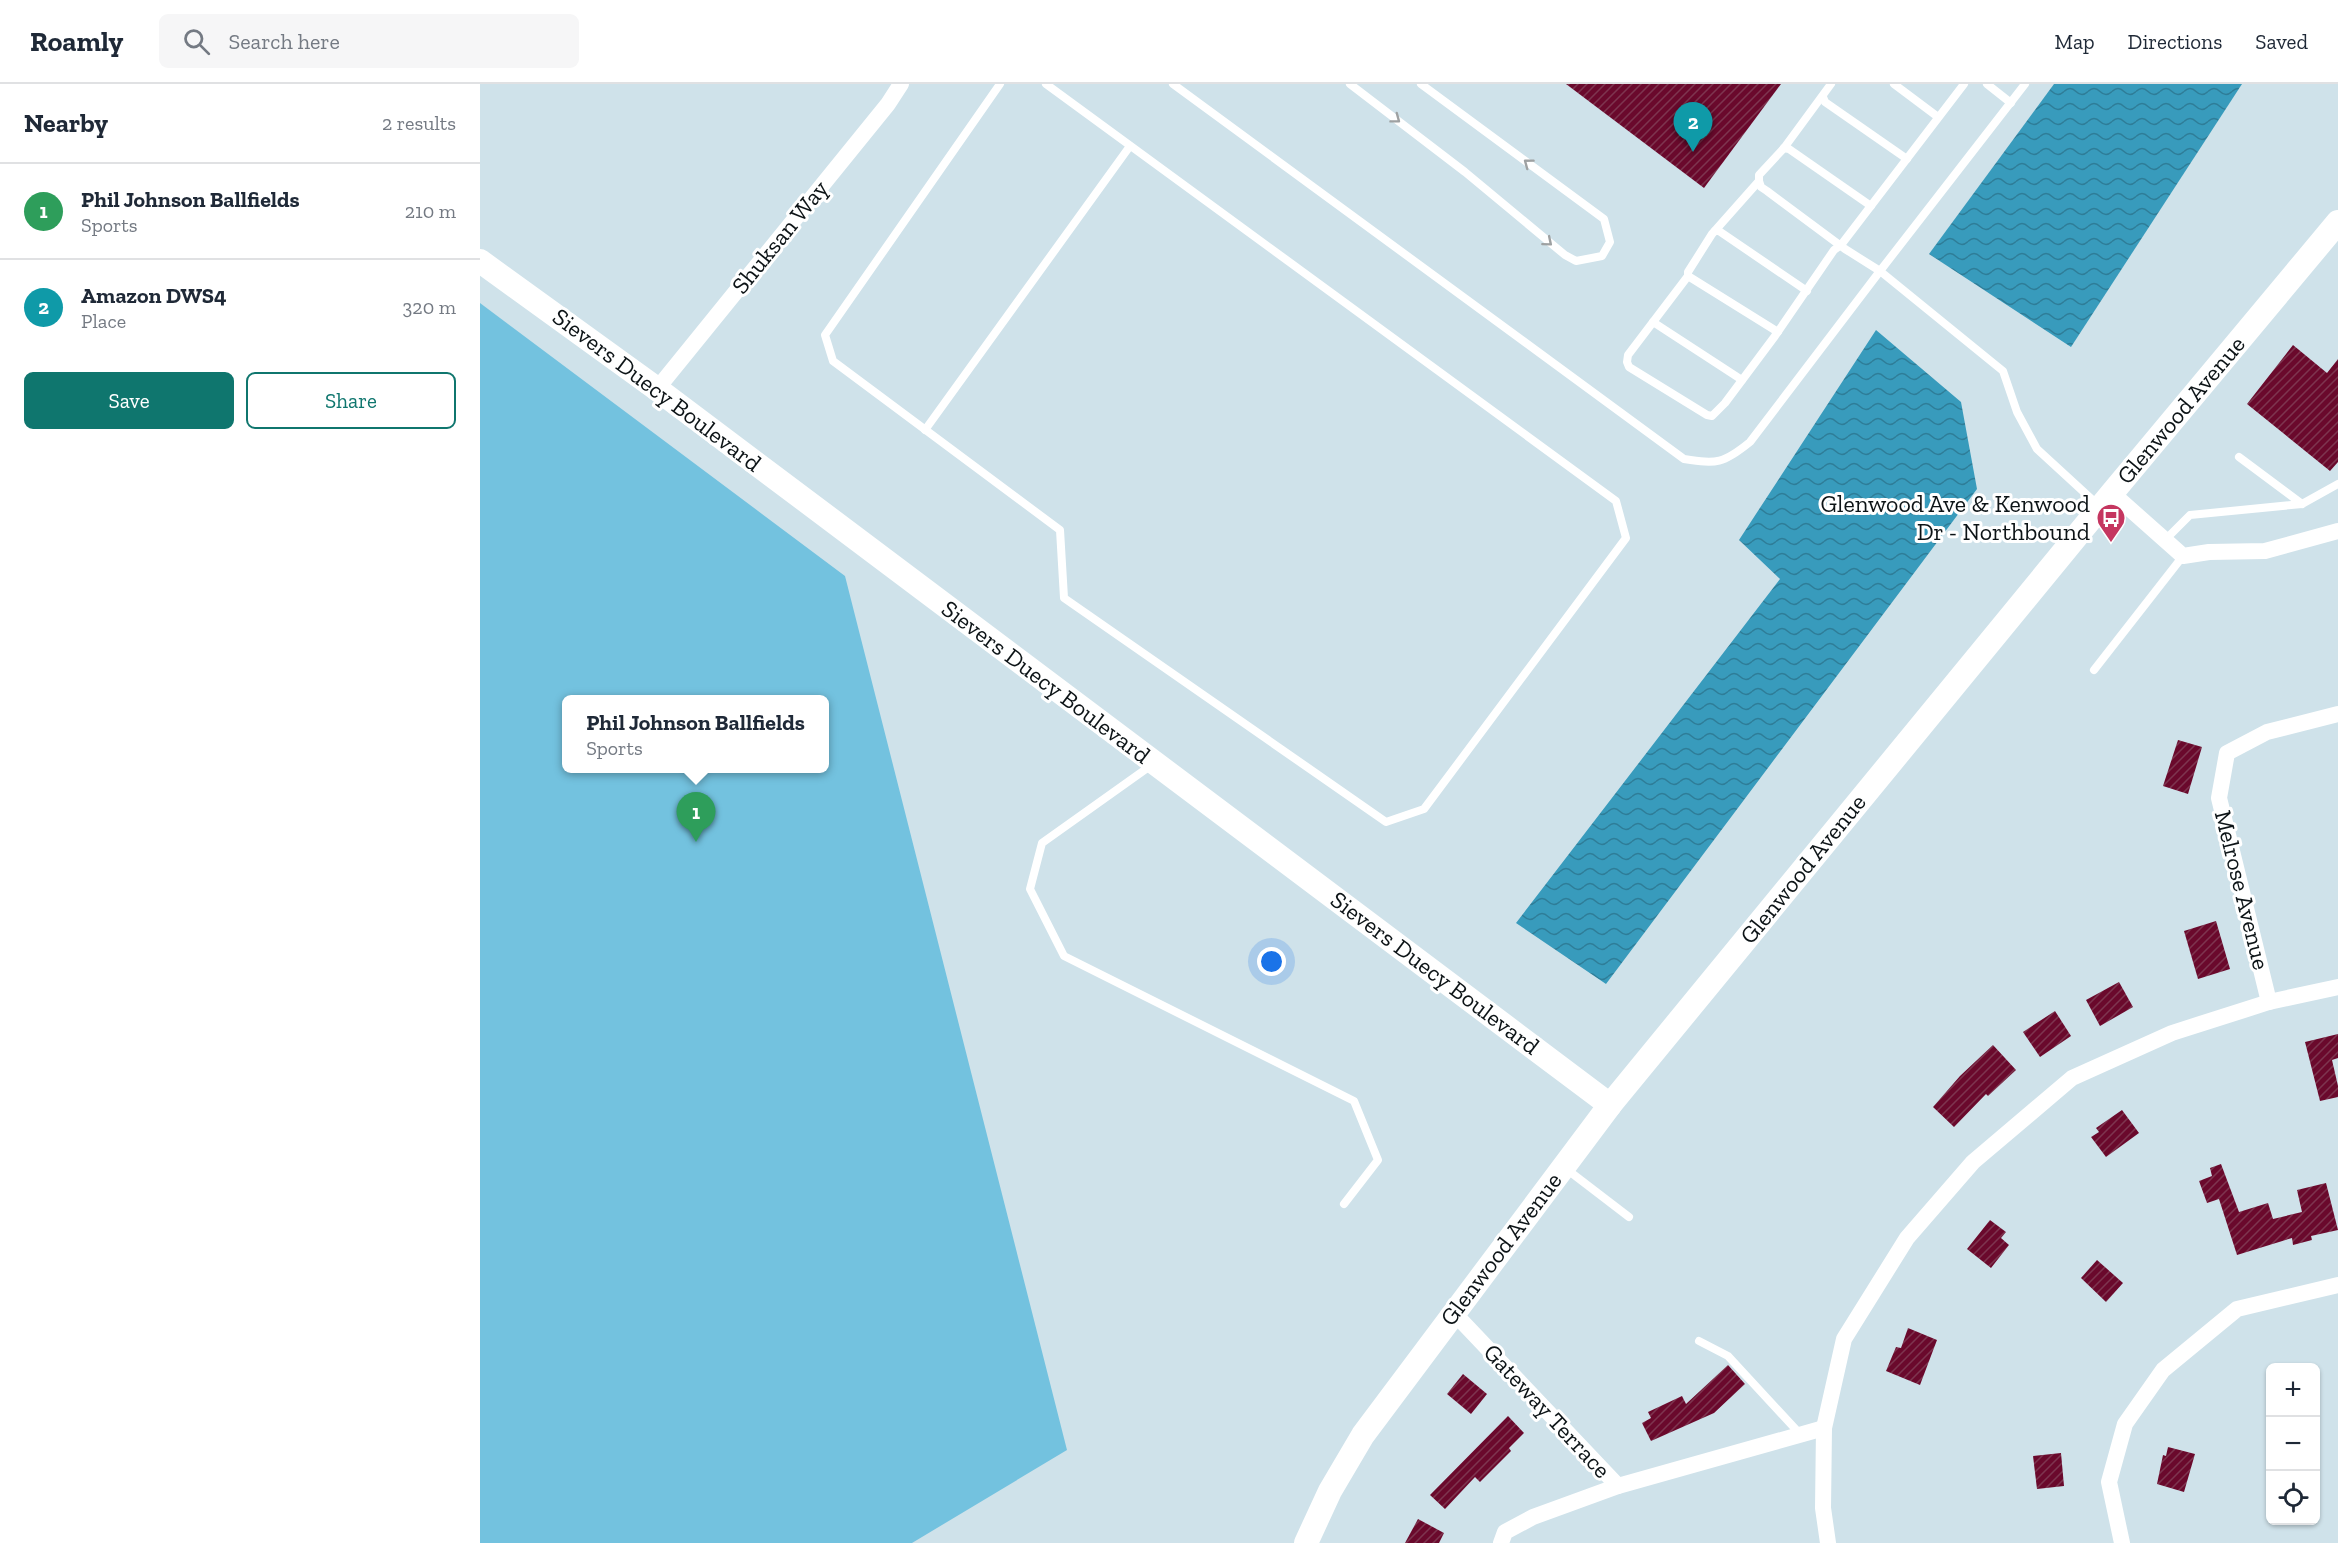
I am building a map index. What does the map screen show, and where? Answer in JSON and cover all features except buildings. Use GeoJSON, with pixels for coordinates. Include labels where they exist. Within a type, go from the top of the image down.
{"type":"FeatureCollection","features":[{"type":"Feature","properties":{"kind":"street","name":"Shuksan Way"},"geometry":{"type":"LineString","coordinates":[[657,390],[901,84]]}},
{"type":"Feature","properties":{"kind":"street","name":"Glenwood Avenue"},"geometry":{"type":"LineString","coordinates":[[1306,1543],[1330,1491],[1363,1435],[1610,1105],[2106,500],[2338,222]]}},
{"type":"Feature","properties":{"kind":"street","name":"Sievers Duecy Boulevard"},"geometry":{"type":"LineString","coordinates":[[480,261],[657,390],[1610,1105]]}},
{"type":"Feature","properties":{"kind":"street"},"geometry":{"type":"LineString","coordinates":[[2106,500],[2165,540],[2183,556],[2209,552],[2265,551],[2338,531]]}},
{"type":"Feature","properties":{"kind":"street","name":"Melrose Avenue"},"geometry":{"type":"LineString","coordinates":[[2269,1002],[2219,798],[2227,753],[2267,732],[2338,714]]}},
{"type":"Feature","properties":{"kind":"street"},"geometry":{"type":"LineString","coordinates":[[1828,1543],[1823,1508],[1824,1428],[1844,1339],[1907,1238],[1973,1162],[2072,1078],[2172,1033],[2269,1002],[2338,987]]}},
{"type":"Feature","properties":{"kind":"street"},"geometry":{"type":"LineString","coordinates":[[2122,1543],[2109,1482],[2125,1424],[2163,1370],[2237,1309],[2338,1285]]}},
{"type":"Feature","properties":{"kind":"street","name":"Gateway Terrace"},"geometry":{"type":"LineString","coordinates":[[1454,1312],[1618,1486],[1824,1428]]}},
{"type":"Feature","properties":{"kind":"street"},"geometry":{"type":"LineString","coordinates":[[1501,1543],[1505,1532],[1533,1517],[1618,1486]]}},
{"type":"Feature","properties":{"kind":"lane"},"geometry":{"type":"LineString","coordinates":[[1000,84],[825,335],[833,361],[1059,530],[1064,598],[1386,822],[1425,809],[1626,538],[1617,501],[1046,84]]}},
{"type":"Feature","properties":{"kind":"lane"},"geometry":{"type":"LineString","coordinates":[[1173,84],[1684,459],[1714,463],[1736,454],[1750,442],[2025,84]]}},
{"type":"Feature","properties":{"kind":"lane"},"geometry":{"type":"LineString","coordinates":[[1350,84],[1465,172],[1565,255],[1576,261],[1602,256],[1610,242],[1604,219],[1421,84]]}},
{"type":"Feature","properties":{"kind":"lane"},"geometry":{"type":"LineString","coordinates":[[1831,84],[1784,148],[1759,175],[1761,187],[1880,271],[2003,370],[2017,412],[2037,449],[2106,500]]}},
{"type":"Feature","properties":{"kind":"lane"},"geometry":{"type":"LineString","coordinates":[[1894,84],[1938,117]]}},
{"type":"Feature","properties":{"kind":"lane"},"geometry":{"type":"LineString","coordinates":[[1759,181],[1715,231],[1688,272],[1689,276],[1628,355],[1629,367],[1712,416],[1778,332],[1834,250],[1841,245],[1964,84]]}},
{"type":"Feature","properties":{"kind":"lane"},"geometry":{"type":"LineString","coordinates":[[1987,84],[2010,103]]}},
{"type":"Feature","properties":{"kind":"lane"},"geometry":{"type":"LineString","coordinates":[[1823,97],[1825,102],[1907,159]]}},
{"type":"Feature","properties":{"kind":"lane"},"geometry":{"type":"LineString","coordinates":[[925,430],[1130,146]]}},
{"type":"Feature","properties":{"kind":"lane"},"geometry":{"type":"LineString","coordinates":[[1784,148],[1789,149],[1871,206]]}},
{"type":"Feature","properties":{"kind":"lane"},"geometry":{"type":"LineString","coordinates":[[1715,231],[1719,231],[1807,291]]}},
{"type":"Feature","properties":{"kind":"lane"},"geometry":{"type":"LineString","coordinates":[[1689,276],[1778,332]]}},
{"type":"Feature","properties":{"kind":"lane"},"geometry":{"type":"LineString","coordinates":[[1653,322],[1742,380]]}},
{"type":"Feature","properties":{"kind":"lane"},"geometry":{"type":"LineString","coordinates":[[2239,457],[2302,504]]}},
{"type":"Feature","properties":{"kind":"lane"},"geometry":{"type":"LineString","coordinates":[[2165,540],[2190,515],[2302,504],[2338,484]]}},
{"type":"Feature","properties":{"kind":"lane"},"geometry":{"type":"LineString","coordinates":[[2094,670],[2183,556]]}},
{"type":"Feature","properties":{"kind":"lane"},"geometry":{"type":"LineString","coordinates":[[1154,763],[1042,843],[1030,889],[1064,956],[1354,1101],[1378,1160],[1344,1203]]}},
{"type":"Feature","properties":{"kind":"lane"},"geometry":{"type":"LineString","coordinates":[[1563,1166],[1629,1217]]}},
{"type":"Feature","properties":{"kind":"lane"},"geometry":{"type":"LineString","coordinates":[[1699,1341],[1728,1356],[1801,1435]]}},
{"type":"Feature","properties":{"kind":"shaded area"},"geometry":{"type":"Polygon","coordinates":[[[480,303],[845,576],[1067,1450],[912,1543],[480,1543],[480,303]]]}},
{"type":"Feature","properties":{"kind":"water"},"geometry":{"type":"Polygon","coordinates":[[[2054,84],[2242,84],[2071,347],[1929,254],[2054,84]]]}},
{"type":"Feature","properties":{"kind":"water"},"geometry":{"type":"Polygon","coordinates":[[[1876,330],[1961,402],[1977,489],[1606,984],[1516,923],[1780,579],[1739,540],[1876,330]]]}},
{"type":"Feature","properties":{"kind":"place","name":"Amazon DWS4"},"geometry":{"type":"Point","coordinates":[1693,152]}},
{"type":"Feature","properties":{"kind":"place","name":"Glenwood Ave & Kenwood Dr - Northbound"},"geometry":{"type":"Point","coordinates":[2111,544]}},
{"type":"Feature","properties":{"kind":"place","name":"Phil Johnson Ballfields"},"geometry":{"type":"Point","coordinates":[696,842]}}]}
